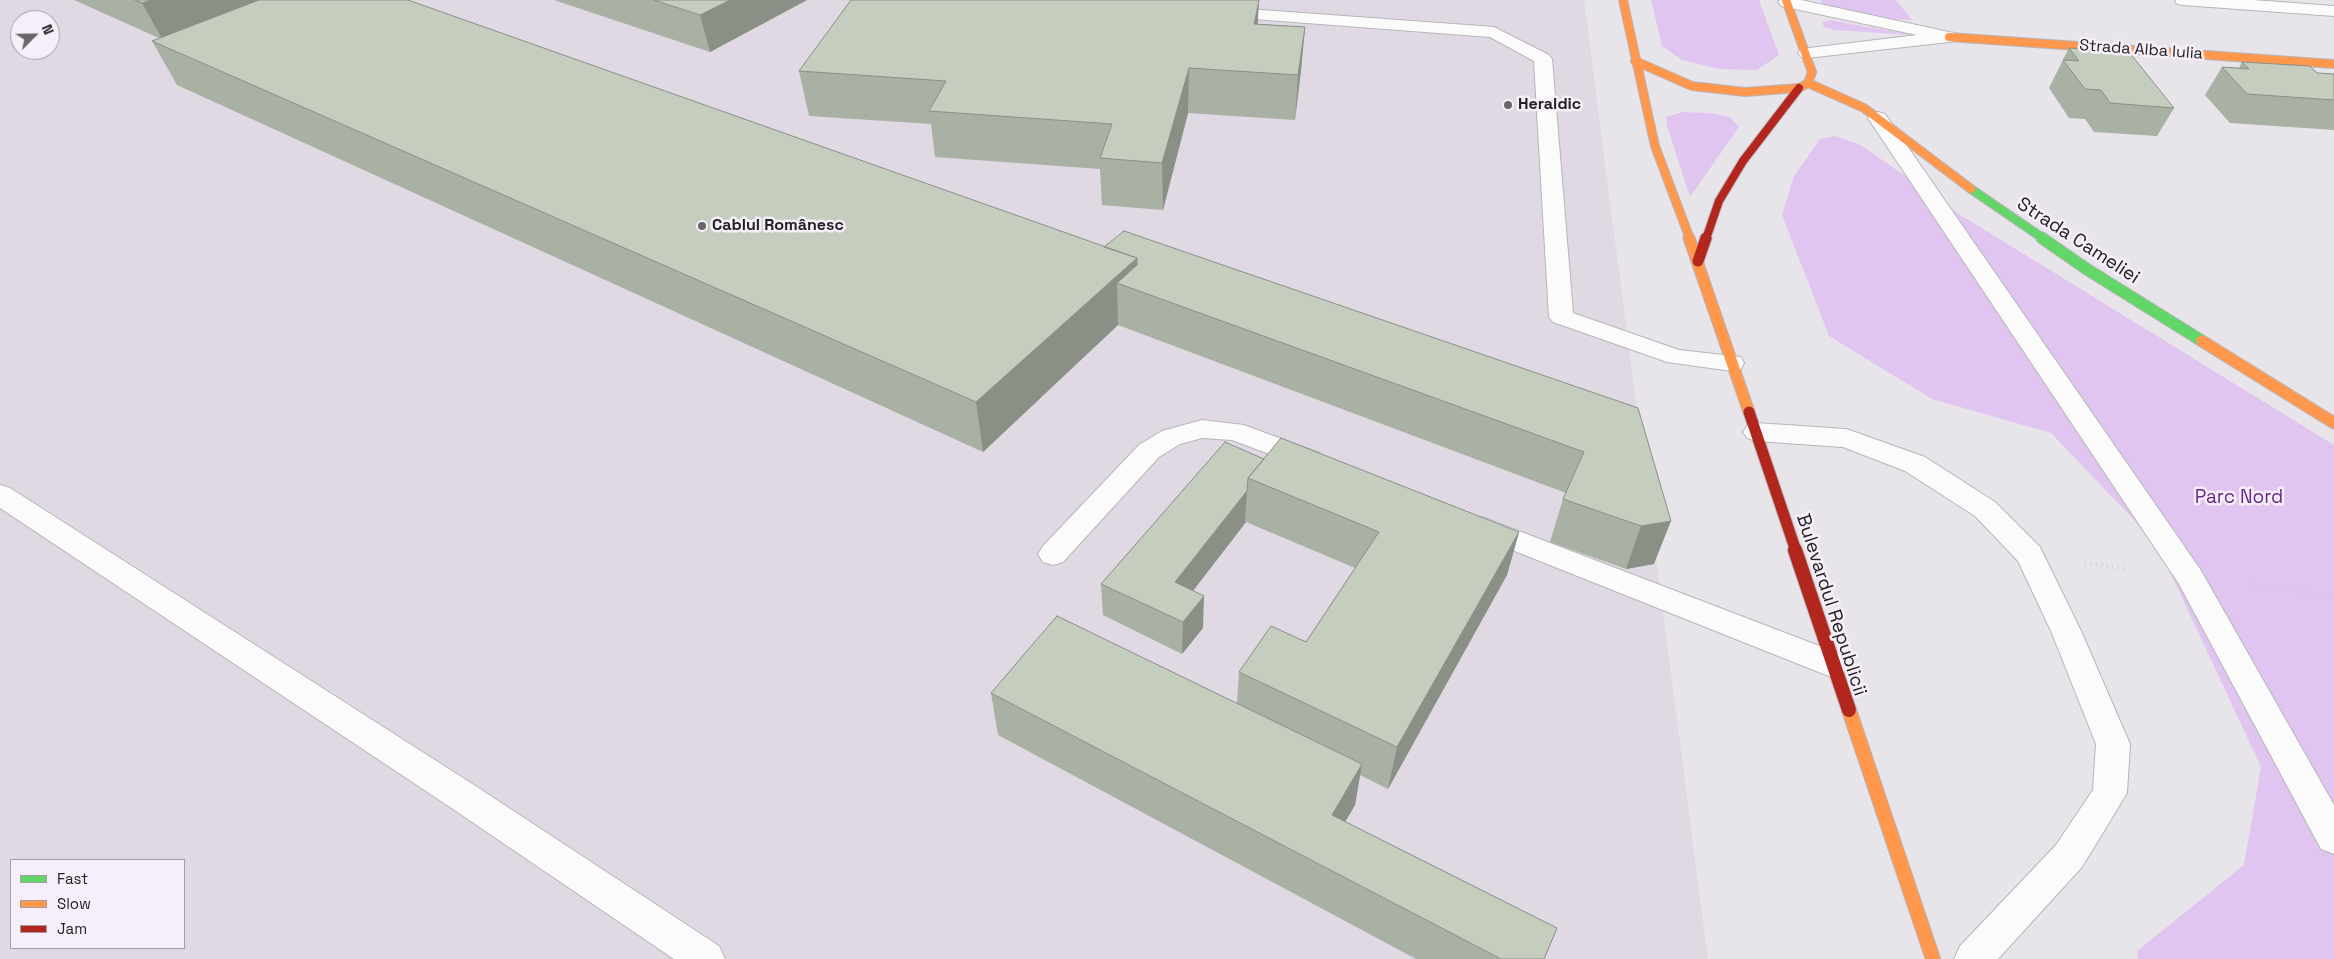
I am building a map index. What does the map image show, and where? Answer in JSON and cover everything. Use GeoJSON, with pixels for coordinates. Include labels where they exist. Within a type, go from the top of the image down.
{"type":"FeatureCollection","features":[{"type":"Feature","properties":{"kind":"main road","name":"Bulevardul Republicii"},"geometry":{"type":"LineString","coordinates":[[1623,0],[1655,146],[1698,261],[1832,664],[1933,959]]}},
{"type":"Feature","properties":{"kind":"main road"},"geometry":{"type":"LineString","coordinates":[[1698,261],[1719,201],[1744,160],[1812,72],[1787,1]]}},
{"type":"Feature","properties":{"kind":"main road","name":"Strada Alba Iulia"},"geometry":{"type":"LineString","coordinates":[[1949,37],[2334,64]]}},
{"type":"Feature","properties":{"kind":"main road"},"geometry":{"type":"LineString","coordinates":[[1635,61],[1692,86],[1745,92],[1803,86]]}},
{"type":"Feature","properties":{"kind":"main road","name":"Strada Cameliei"},"geometry":{"type":"LineString","coordinates":[[1803,86],[1864,108],[1995,207],[2085,268],[2334,423]]}},
{"type":"Feature","properties":{"kind":"street"},"geometry":{"type":"LineString","coordinates":[[2183,0],[2334,11]]}},
{"type":"Feature","properties":{"kind":"street","name":"Strada Alba Iulia"},"geometry":{"type":"LineString","coordinates":[[1787,1],[1949,37]]}},
{"type":"Feature","properties":{"kind":"street"},"geometry":{"type":"LineString","coordinates":[[1202,10],[1494,32],[1543,59],[1561,317],[1676,357],[1732,363]]}},
{"type":"Feature","properties":{"kind":"street","name":"Strada Alba Iulia"},"geometry":{"type":"LineString","coordinates":[[1806,54],[1949,37]]}},
{"type":"Feature","properties":{"kind":"street"},"geometry":{"type":"LineString","coordinates":[[1878,118],[2190,577],[2334,838]]}},
{"type":"Feature","properties":{"kind":"street"},"geometry":{"type":"LineString","coordinates":[[1053,554],[1149,451],[1171,437],[1202,429],[1235,431],[1336,471]]}},
{"type":"Feature","properties":{"kind":"street"},"geometry":{"type":"LineString","coordinates":[[1756,432],[1846,438],[1915,464],[1985,509],[2030,555],[2066,632],[2113,744],[2110,793],[2069,856],[1973,959]]}},
{"type":"Feature","properties":{"kind":"street"},"geometry":{"type":"LineString","coordinates":[[0,495],[466,798],[706,959]]}},
{"type":"Feature","properties":{"kind":"street"},"geometry":{"type":"LineString","coordinates":[[1456,517],[1832,664]]}},
{"type":"Feature","properties":{"kind":"shaded area"},"geometry":{"type":"Polygon","coordinates":[[[0,0],[1584,0],[1708,959],[0,959],[0,0]]]}},
{"type":"Feature","properties":{"kind":"green space"},"geometry":{"type":"Polygon","coordinates":[[[1651,0],[1759,0],[1779,55],[1757,70],[1719,69],[1682,60],[1662,46],[1651,0]]]}},
{"type":"Feature","properties":{"kind":"green space"},"geometry":{"type":"Polygon","coordinates":[[[1821,0],[1896,0],[1912,20],[1881,18],[1851,12],[1822,4],[1821,0]]]}},
{"type":"Feature","properties":{"kind":"green space"},"geometry":{"type":"Polygon","coordinates":[[[1831,20],[1913,35],[1833,30],[1824,27],[1822,22],[1831,20]]]}},
{"type":"Feature","properties":{"kind":"green space"},"geometry":{"type":"Polygon","coordinates":[[[1683,112],[1710,113],[1730,117],[1739,127],[1690,197],[1667,126],[1666,117],[1683,112]]]}},
{"type":"Feature","properties":{"kind":"green space","name":"Parc Nord"},"geometry":{"type":"Polygon","coordinates":[[[1835,136],[1861,145],[1959,214],[2334,445],[2334,959],[2138,959],[2137,951],[2244,865],[2261,767],[2157,544],[2051,433],[1932,399],[1829,336],[1782,215],[1794,176],[1820,139],[1835,136]]]}},
{"type":"Feature","properties":{"kind":"building"},"geometry":{"type":"Polygon","coordinates":[[[135,0],[151,0],[142,3],[135,0]]]}},
{"type":"Feature","properties":{"kind":"building","name":"Cablul Românesc"},"geometry":{"type":"Polygon","coordinates":[[[259,0],[408,0],[1137,258],[976,402],[152,41],[259,0]]]}},
{"type":"Feature","properties":{"kind":"building"},"geometry":{"type":"Polygon","coordinates":[[[654,0],[730,0],[700,15],[654,0]]]}},
{"type":"Feature","properties":{"kind":"building"},"geometry":{"type":"Polygon","coordinates":[[[851,0],[1259,0],[1254,24],[1305,27],[1298,75],[1189,68],[1162,163],[1100,158],[1112,124],[929,111],[946,81],[799,71],[851,0]]]}},
{"type":"Feature","properties":{"kind":"building"},"geometry":{"type":"Polygon","coordinates":[[[2069,48],[2129,52],[2174,108],[2110,103],[2101,90],[2085,89],[2063,60],[2079,61],[2069,48]]]}},
{"type":"Feature","properties":{"kind":"building"},"geometry":{"type":"Polygon","coordinates":[[[2242,62],[2310,66],[2317,73],[2334,74],[2334,100],[2247,94],[2222,67],[2249,69],[2242,62]]]}},
{"type":"Feature","properties":{"kind":"building"},"geometry":{"type":"Polygon","coordinates":[[[1124,231],[1638,408],[1671,521],[1641,526],[1563,499],[1584,452],[1117,283],[1137,265],[1137,258],[1104,247],[1124,231]]]}},
{"type":"Feature","properties":{"kind":"building"},"geometry":{"type":"Polygon","coordinates":[[[1281,438],[1519,532],[1397,747],[1239,672],[1271,626],[1306,642],[1379,532],[1248,478],[1281,438]]]}},
{"type":"Feature","properties":{"kind":"building"},"geometry":{"type":"Polygon","coordinates":[[[1225,442],[1264,459],[1248,478],[1247,491],[1175,582],[1204,596],[1183,622],[1101,584],[1225,442]]]}},
{"type":"Feature","properties":{"kind":"building"},"geometry":{"type":"Polygon","coordinates":[[[1057,616],[1362,764],[1332,815],[1557,928],[1544,959],[1501,959],[991,693],[1057,616]]]}},
{"type":"Feature","properties":{"kind":"traffic: fast"},"geometry":{"type":"LineString","coordinates":[[1971,189],[2085,268],[2202,341]]}},
{"type":"Feature","properties":{"kind":"traffic: slow"},"geometry":{"type":"LineString","coordinates":[[1623,0],[1655,146],[1698,261],[1749,412]]}},
{"type":"Feature","properties":{"kind":"traffic: slow"},"geometry":{"type":"LineString","coordinates":[[1635,61],[1692,86],[1745,92],[1799,88],[1808,83],[1812,72],[1786,0]]}},
{"type":"Feature","properties":{"kind":"traffic: slow"},"geometry":{"type":"LineString","coordinates":[[1949,37],[2334,64]]}},
{"type":"Feature","properties":{"kind":"traffic: slow"},"geometry":{"type":"LineString","coordinates":[[1808,83],[1864,108],[1971,189]]}},
{"type":"Feature","properties":{"kind":"traffic: slow"},"geometry":{"type":"LineString","coordinates":[[2202,341],[2334,423]]}},
{"type":"Feature","properties":{"kind":"traffic: slow"},"geometry":{"type":"LineString","coordinates":[[1849,710],[1933,959]]}},
{"type":"Feature","properties":{"kind":"traffic: jam"},"geometry":{"type":"LineString","coordinates":[[1698,261],[1719,201],[1743,161],[1799,88]]}},
{"type":"Feature","properties":{"kind":"traffic: jam"},"geometry":{"type":"LineString","coordinates":[[1749,412],[1849,710]]}},
{"type":"Feature","properties":{"kind":"place","name":"Heraldic"},"geometry":{"type":"Point","coordinates":[1508,105]}},
{"type":"Feature","properties":{"kind":"place","name":"Cablul Românesc"},"geometry":{"type":"Point","coordinates":[702,226]}}]}
